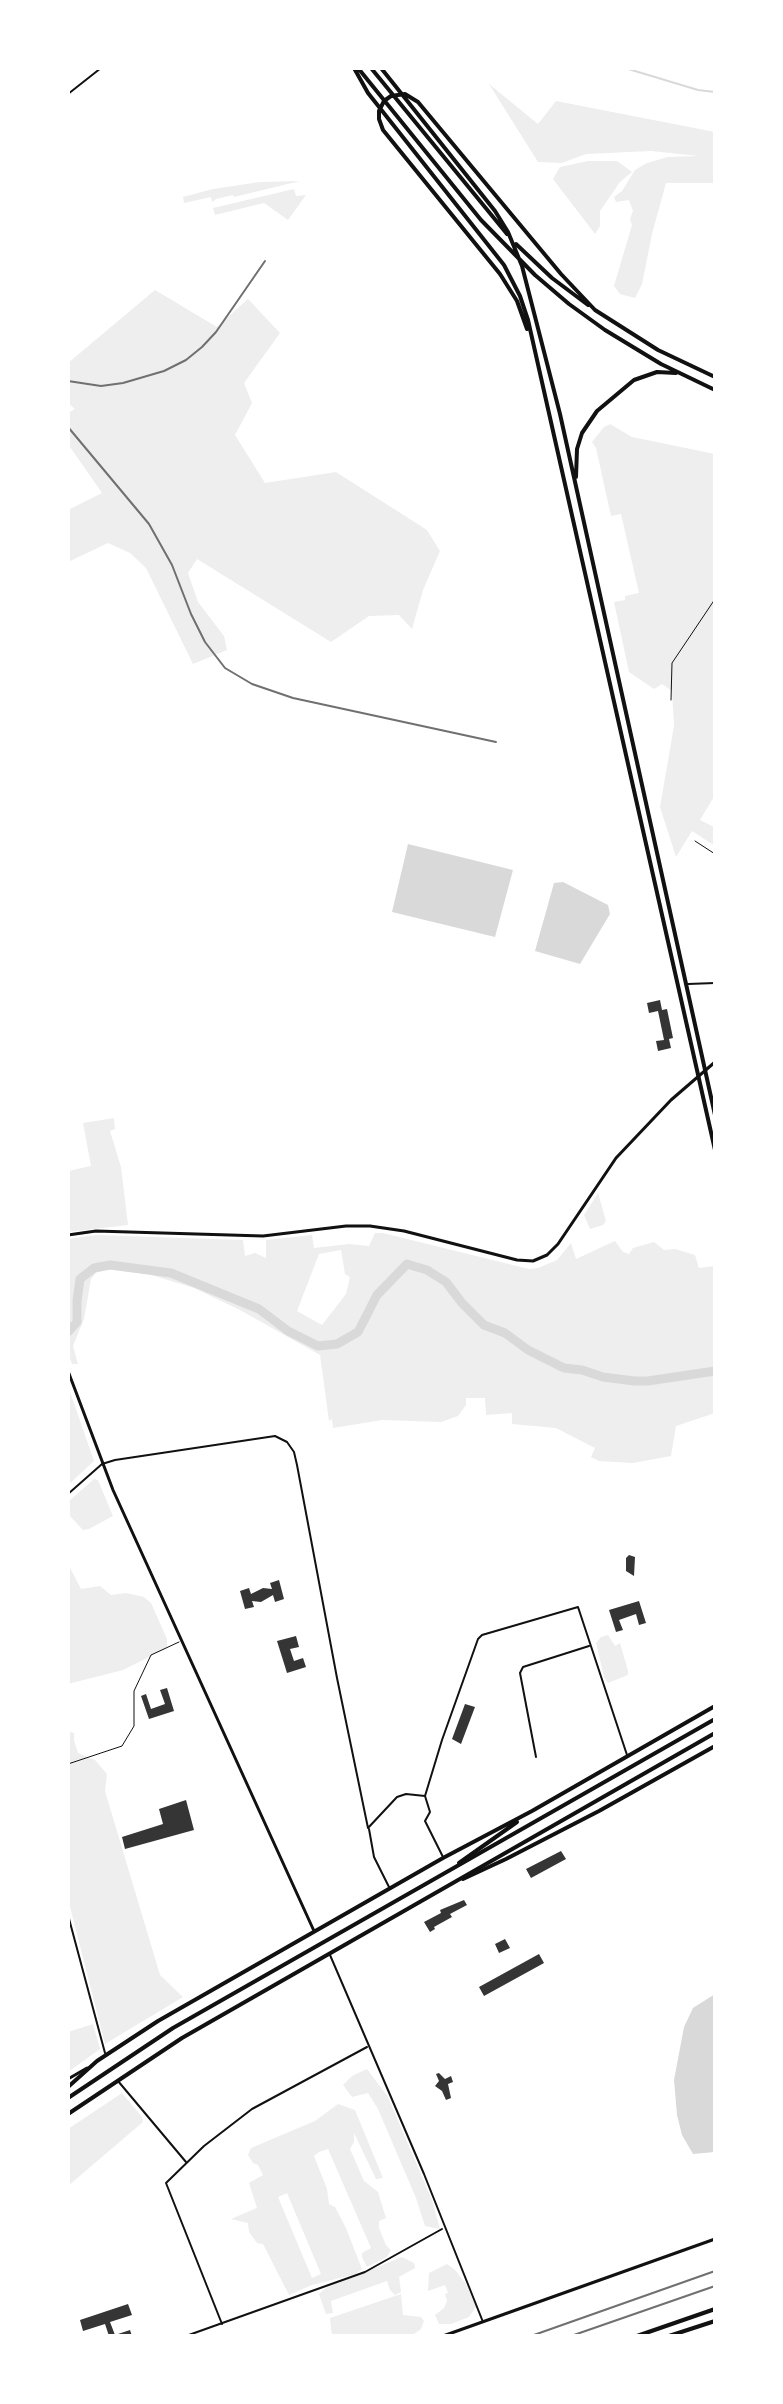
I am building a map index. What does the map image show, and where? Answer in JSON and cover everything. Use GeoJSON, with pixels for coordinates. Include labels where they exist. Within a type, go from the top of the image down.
{"type":"FeatureCollection","features":[{"type":"Feature","properties":{"kind":"main road"},"geometry":{"type":"LineString","coordinates":[[356,68],[368,93],[504,265],[520,296],[715,1150]]}},
{"type":"Feature","properties":{"kind":"main road"},"geometry":{"type":"LineString","coordinates":[[356,68],[481,220],[557,294],[605,330],[661,364],[715,390]]}},
{"type":"Feature","properties":{"kind":"main road"},"geometry":{"type":"LineString","coordinates":[[371,68],[518,246],[573,296],[658,350],[715,377]]}},
{"type":"Feature","properties":{"kind":"main road"},"geometry":{"type":"LineString","coordinates":[[381,68],[495,211],[508,232],[522,266],[576,487],[715,1115]]}},
{"type":"Feature","properties":{"kind":"main road"},"geometry":{"type":"LineString","coordinates":[[531,338],[517,301],[500,274],[383,130],[379,119],[384,101],[398,94],[416,99],[567,281],[595,310]]}},
{"type":"Feature","properties":{"kind":"main road"},"geometry":{"type":"LineString","coordinates":[[576,487],[577,449],[582,433],[597,411],[626,386],[646,374],[657,372],[687,376]]}},
{"type":"Feature","properties":{"kind":"main road"},"geometry":{"type":"LineString","coordinates":[[68,2087],[97,2061],[158,2021],[715,1706]]}},
{"type":"Feature","properties":{"kind":"main road"},"geometry":{"type":"LineString","coordinates":[[68,2098],[173,2028],[715,1719]]}},
{"type":"Feature","properties":{"kind":"main road"},"geometry":{"type":"LineString","coordinates":[[68,2114],[182,2038],[715,1733]]}},
{"type":"Feature","properties":{"kind":"main road"},"geometry":{"type":"LineString","coordinates":[[453,1883],[580,1821],[715,1746]]}},
{"type":"Feature","properties":{"kind":"main road"},"geometry":{"type":"LineString","coordinates":[[448,1871],[532,1811]]}},
{"type":"Feature","properties":{"kind":"main road"},"geometry":{"type":"LineString","coordinates":[[637,2336],[715,2309]]}},
{"type":"Feature","properties":{"kind":"main road"},"geometry":{"type":"LineString","coordinates":[[669,2336],[715,2321]]}},
{"type":"Feature","properties":{"kind":"street"},"geometry":{"type":"LineString","coordinates":[[68,94],[101,68]]}},
{"type":"Feature","properties":{"kind":"street"},"geometry":{"type":"LineString","coordinates":[[686,984],[715,983]]}},
{"type":"Feature","properties":{"kind":"street"},"geometry":{"type":"LineString","coordinates":[[68,1235],[96,1231],[263,1236],[370,1226],[533,1261],[547,1255],[558,1244],[616,1158],[671,1100],[715,1062]]}},
{"type":"Feature","properties":{"kind":"street"},"geometry":{"type":"LineString","coordinates":[[68,1371],[102,1464],[314,1931]]}},
{"type":"Feature","properties":{"kind":"street"},"geometry":{"type":"LineString","coordinates":[[68,1494],[102,1464],[257,1438],[275,1436],[285,1440],[294,1452],[297,1465],[374,1857],[389,1889]]}},
{"type":"Feature","properties":{"kind":"street"},"geometry":{"type":"LineString","coordinates":[[443,1858],[425,1821],[430,1812],[425,1796],[442,1740],[482,1635],[578,1607],[628,1756]]}},
{"type":"Feature","properties":{"kind":"street"},"geometry":{"type":"LineString","coordinates":[[536,1757],[520,1673],[523,1667],[590,1646]]}},
{"type":"Feature","properties":{"kind":"street"},"geometry":{"type":"LineString","coordinates":[[368,1828],[397,1797],[403,1794],[425,1796]]}},
{"type":"Feature","properties":{"kind":"street"},"geometry":{"type":"LineString","coordinates":[[68,1915],[106,2055]]}},
{"type":"Feature","properties":{"kind":"street"},"geometry":{"type":"LineString","coordinates":[[329,1954],[424,2174],[483,2322]]}},
{"type":"Feature","properties":{"kind":"street"},"geometry":{"type":"LineString","coordinates":[[222,2324],[166,2183],[252,2109],[368,2047]]}},
{"type":"Feature","properties":{"kind":"street"},"geometry":{"type":"LineString","coordinates":[[68,2079],[97,2061]]}},
{"type":"Feature","properties":{"kind":"street"},"geometry":{"type":"LineString","coordinates":[[117,2080],[187,2162]]}},
{"type":"Feature","properties":{"kind":"street"},"geometry":{"type":"LineString","coordinates":[[186,2336],[365,2272],[444,2228]]}},
{"type":"Feature","properties":{"kind":"street"},"geometry":{"type":"LineString","coordinates":[[443,2336],[715,2239]]}},
{"type":"Feature","properties":{"kind":"lane"},"geometry":{"type":"LineString","coordinates":[[695,841],[715,854]]}},
{"type":"Feature","properties":{"kind":"lane"},"geometry":{"type":"LineString","coordinates":[[68,1764],[122,1746],[134,1726],[134,1691],[151,1655],[181,1641]]}},
{"type":"Feature","properties":{"kind":"path"},"geometry":{"type":"LineString","coordinates":[[671,700],[672,663],[715,599]]}},
{"type":"Feature","properties":{"kind":"shaded area"},"geometry":{"type":"Polygon","coordinates":[[[489,84],[538,124],[556,101],[715,132],[715,183],[666,183],[642,284],[635,298],[620,294],[614,286],[632,225],[630,219],[633,211],[629,200],[616,202],[614,197],[622,191],[635,170],[647,163],[668,157],[698,156],[651,151],[586,154],[562,163],[538,162],[489,84]]]}},
{"type":"Feature","properties":{"kind":"shaded area"},"geometry":{"type":"Polygon","coordinates":[[[588,161],[617,161],[632,172],[620,182],[600,211],[600,226],[595,234],[553,179],[560,167],[588,161]]]}},
{"type":"Feature","properties":{"kind":"shaded area"},"geometry":{"type":"Polygon","coordinates":[[[300,181],[212,202],[211,197],[184,203],[183,197],[260,182],[300,181]]]}},
{"type":"Feature","properties":{"kind":"shaded area"},"geometry":{"type":"Polygon","coordinates":[[[294,189],[296,196],[306,195],[288,220],[264,203],[215,215],[213,208],[294,189]]]}},
{"type":"Feature","properties":{"kind":"shaded area"},"geometry":{"type":"Polygon","coordinates":[[[155,290],[217,327],[248,299],[280,333],[244,383],[252,403],[235,435],[265,483],[336,472],[427,530],[440,551],[423,590],[412,629],[399,615],[369,616],[331,642],[197,559],[188,573],[198,602],[224,636],[227,650],[193,664],[146,568],[130,553],[108,543],[68,562],[68,510],[102,493],[68,444],[68,413],[75,409],[68,403],[68,363],[155,290]]]}},
{"type":"Feature","properties":{"kind":"shaded area"},"geometry":{"type":"Polygon","coordinates":[[[610,424],[632,437],[715,454],[715,795],[700,820],[714,827],[715,846],[692,831],[676,857],[660,807],[674,726],[672,691],[662,684],[654,689],[629,672],[614,602],[639,593],[621,514],[611,516],[592,442],[610,424]]]}},
{"type":"Feature","properties":{"kind":"shaded area"},"geometry":{"type":"Polygon","coordinates":[[[408,844],[513,870],[495,937],[392,912],[408,844]]]}},
{"type":"Feature","properties":{"kind":"shaded area"},"geometry":{"type":"Polygon","coordinates":[[[563,882],[608,905],[610,914],[580,964],[535,951],[554,883],[563,882]]]}},
{"type":"Feature","properties":{"kind":"shaded area"},"geometry":{"type":"Polygon","coordinates":[[[114,1118],[115,1129],[110,1131],[121,1167],[128,1225],[68,1232],[68,1171],[91,1166],[83,1123],[114,1118]]]}},
{"type":"Feature","properties":{"kind":"shaded area"},"geometry":{"type":"Polygon","coordinates":[[[598,1193],[606,1221],[590,1229],[584,1215],[598,1193]]]}},
{"type":"Feature","properties":{"kind":"shaded area"},"geometry":{"type":"Polygon","coordinates":[[[375,1233],[383,1233],[529,1269],[557,1260],[571,1243],[576,1259],[615,1241],[623,1252],[629,1254],[633,1248],[654,1242],[664,1250],[675,1249],[695,1255],[699,1268],[715,1266],[715,1413],[676,1426],[671,1456],[633,1463],[599,1461],[591,1457],[595,1448],[556,1428],[512,1424],[512,1413],[486,1415],[485,1398],[466,1398],[466,1405],[458,1416],[441,1422],[382,1420],[333,1428],[332,1419],[329,1421],[320,1355],[194,1288],[148,1274],[111,1269],[97,1272],[91,1279],[84,1319],[73,1346],[78,1364],[72,1364],[68,1352],[68,1239],[96,1235],[243,1240],[245,1256],[255,1253],[266,1258],[266,1240],[312,1235],[314,1248],[349,1244],[369,1246],[375,1233]],[[341,1250],[319,1254],[297,1311],[322,1325],[346,1294],[350,1277],[345,1274],[341,1250]]]}},
{"type":"Feature","properties":{"kind":"shaded area"},"geometry":{"type":"Polygon","coordinates":[[[68,1386],[94,1461],[68,1485],[68,1386]]]}},
{"type":"Feature","properties":{"kind":"shaded area"},"geometry":{"type":"Polygon","coordinates":[[[94,1479],[98,1480],[113,1516],[83,1530],[68,1514],[68,1502],[94,1479]]]}},
{"type":"Feature","properties":{"kind":"shaded area"},"geometry":{"type":"Polygon","coordinates":[[[68,1564],[81,1589],[100,1586],[111,1595],[126,1593],[144,1597],[151,1603],[167,1639],[167,1648],[123,1670],[68,1684],[68,1564]]]}},
{"type":"Feature","properties":{"kind":"shaded area"},"geometry":{"type":"Polygon","coordinates":[[[608,1635],[615,1646],[620,1643],[628,1675],[608,1683],[596,1643],[608,1635]]]}},
{"type":"Feature","properties":{"kind":"shaded area"},"geometry":{"type":"Polygon","coordinates":[[[68,1731],[74,1733],[78,1753],[95,1760],[107,1774],[105,1791],[160,1975],[183,1997],[105,2044],[68,1899],[68,1731]]]}},
{"type":"Feature","properties":{"kind":"shaded area"},"geometry":{"type":"Polygon","coordinates":[[[715,1994],[715,2152],[693,2154],[682,2135],[674,2080],[684,2027],[693,2008],[715,1994]]]}},
{"type":"Feature","properties":{"kind":"shaded area"},"geometry":{"type":"Polygon","coordinates":[[[93,2024],[100,2049],[68,2072],[68,2032],[93,2024]]]}},
{"type":"Feature","properties":{"kind":"shaded area"},"geometry":{"type":"Polygon","coordinates":[[[367,2069],[388,2097],[432,2200],[440,2229],[425,2226],[378,2109],[368,2093],[352,2097],[343,2085],[352,2076],[367,2069]]]}},
{"type":"Feature","properties":{"kind":"shaded area"},"geometry":{"type":"Polygon","coordinates":[[[122,2093],[143,2122],[68,2186],[68,2129],[122,2093]]]}},
{"type":"Feature","properties":{"kind":"shaded area"},"geometry":{"type":"Polygon","coordinates":[[[338,2104],[355,2110],[383,2178],[376,2179],[354,2133],[350,2149],[364,2181],[378,2192],[386,2218],[379,2221],[379,2228],[391,2250],[387,2257],[367,2267],[362,2253],[371,2248],[328,2149],[319,2152],[314,2156],[327,2189],[329,2204],[335,2207],[346,2228],[362,2269],[356,2274],[312,2285],[289,2295],[263,2244],[257,2243],[249,2232],[248,2223],[231,2219],[257,2208],[249,2183],[263,2175],[248,2155],[251,2148],[315,2121],[338,2104]],[[287,2193],[278,2197],[312,2278],[321,2274],[287,2193]]]}},
{"type":"Feature","properties":{"kind":"shaded area"},"geometry":{"type":"Polygon","coordinates":[[[402,2257],[414,2263],[415,2268],[399,2277],[401,2292],[395,2295],[387,2281],[331,2301],[333,2313],[326,2314],[319,2294],[326,2288],[402,2257]]]}},
{"type":"Feature","properties":{"kind":"shaded area"},"geometry":{"type":"Polygon","coordinates":[[[447,2264],[466,2284],[476,2307],[469,2317],[451,2324],[439,2324],[435,2315],[444,2308],[447,2301],[445,2294],[448,2293],[445,2285],[428,2291],[429,2273],[447,2264]]]}},
{"type":"Feature","properties":{"kind":"shaded area"},"geometry":{"type":"Polygon","coordinates":[[[401,2294],[403,2315],[421,2317],[424,2321],[421,2329],[411,2336],[332,2336],[330,2318],[401,2294]]]}},
{"type":"Feature","properties":{"kind":"building"},"geometry":{"type":"Polygon","coordinates":[[[660,1000],[662,1010],[667,1009],[673,1038],[669,1039],[671,1048],[658,1051],[656,1041],[664,1040],[658,1011],[649,1013],[647,1003],[660,1000]]]}},
{"type":"Feature","properties":{"kind":"building"},"geometry":{"type":"Polygon","coordinates":[[[629,1555],[635,1557],[634,1576],[626,1571],[629,1555]]]}},
{"type":"Feature","properties":{"kind":"building"},"geometry":{"type":"Polygon","coordinates":[[[279,1580],[284,1599],[275,1602],[273,1595],[261,1602],[252,1601],[254,1607],[245,1609],[240,1591],[249,1588],[251,1594],[263,1588],[272,1589],[270,1583],[279,1580]]]}},
{"type":"Feature","properties":{"kind":"building"},"geometry":{"type":"Polygon","coordinates":[[[639,1601],[646,1623],[639,1625],[636,1614],[619,1620],[623,1630],[616,1632],[609,1610],[639,1601]]]}},
{"type":"Feature","properties":{"kind":"building"},"geometry":{"type":"Polygon","coordinates":[[[296,1636],[299,1647],[290,1649],[294,1661],[303,1658],[306,1667],[287,1673],[277,1641],[296,1636]]]}},
{"type":"Feature","properties":{"kind":"building"},"geometry":{"type":"Polygon","coordinates":[[[167,1688],[174,1711],[149,1719],[141,1696],[146,1694],[151,1709],[165,1704],[160,1690],[167,1688]]]}},
{"type":"Feature","properties":{"kind":"building"},"geometry":{"type":"Polygon","coordinates":[[[465,1704],[475,1707],[461,1744],[452,1739],[465,1704]]]}},
{"type":"Feature","properties":{"kind":"building"},"geometry":{"type":"Polygon","coordinates":[[[186,1800],[194,1830],[125,1849],[122,1837],[163,1824],[159,1809],[186,1800]]]}},
{"type":"Feature","properties":{"kind":"building"},"geometry":{"type":"Polygon","coordinates":[[[561,1851],[566,1859],[531,1878],[526,1869],[561,1851]]]}},
{"type":"Feature","properties":{"kind":"building"},"geometry":{"type":"Polygon","coordinates":[[[464,1900],[467,1905],[450,1914],[452,1917],[430,1932],[424,1922],[441,1913],[440,1910],[464,1900]]]}},
{"type":"Feature","properties":{"kind":"building"},"geometry":{"type":"Polygon","coordinates":[[[505,1939],[510,1948],[499,1953],[495,1944],[505,1939]]]}},
{"type":"Feature","properties":{"kind":"building"},"geometry":{"type":"Polygon","coordinates":[[[539,1954],[544,1963],[484,1996],[479,1987],[539,1954]]]}},
{"type":"Feature","properties":{"kind":"building"},"geometry":{"type":"Polygon","coordinates":[[[436,2074],[445,2079],[451,2076],[453,2082],[448,2084],[451,2098],[446,2100],[442,2091],[435,2086],[439,2081],[436,2074]]]}},
{"type":"Feature","properties":{"kind":"building"},"geometry":{"type":"Polygon","coordinates":[[[128,2304],[132,2315],[110,2322],[115,2335],[130,2330],[132,2336],[109,2336],[105,2324],[83,2331],[80,2320],[128,2304]]]}},
{"type":"Feature","properties":{"kind":"waterway"},"geometry":{"type":"LineString","coordinates":[[625,68],[698,90],[715,92]]}},
{"type":"Feature","properties":{"kind":"waterway"},"geometry":{"type":"LineString","coordinates":[[68,1332],[77,1322],[80,1279],[94,1268],[110,1265],[171,1273],[259,1309],[288,1331],[318,1346],[337,1344],[358,1332],[377,1295],[407,1264],[427,1270],[446,1282],[484,1325],[505,1333],[528,1350],[564,1368],[634,1381],[715,1371]]}},
{"type":"Feature","properties":{"kind":"railway"},"geometry":{"type":"LineString","coordinates":[[68,381],[101,386],[123,383],[164,371],[186,360],[216,332],[265,261]]}},
{"type":"Feature","properties":{"kind":"railway"},"geometry":{"type":"LineString","coordinates":[[68,427],[149,524],[172,565],[205,642],[225,668],[252,684],[293,698],[496,742]]}},
{"type":"Feature","properties":{"kind":"railway"},"geometry":{"type":"LineString","coordinates":[[531,2336],[715,2271]]}},
{"type":"Feature","properties":{"kind":"railway"},"geometry":{"type":"LineString","coordinates":[[571,2336],[715,2286]]}}]}
